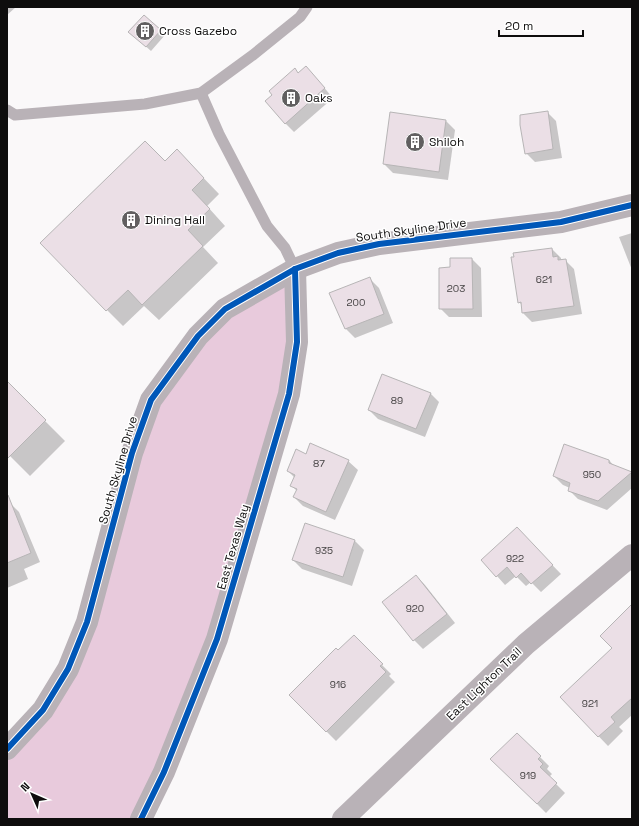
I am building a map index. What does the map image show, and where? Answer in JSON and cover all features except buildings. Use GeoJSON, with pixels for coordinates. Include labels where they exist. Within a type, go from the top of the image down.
{"type":"FeatureCollection","features":[{"type":"Feature","properties":{"kind":"street","name":"South Skyline Drive"},"geometry":{"type":"LineString","coordinates":[[7,749],[43,710],[71,662],[87,622],[132,453],[151,400],[198,336],[226,309],[295,269],[338,253],[379,244],[561,222],[632,204]]}},
{"type":"Feature","properties":{"kind":"street","name":"East Texas Way"},"geometry":{"type":"LineString","coordinates":[[141,819],[164,772],[217,639],[289,394],[297,342],[295,269]]}},
{"type":"Feature","properties":{"kind":"street","name":"East Lighton Trail"},"geometry":{"type":"LineString","coordinates":[[342,819],[526,644],[632,555]]}},
{"type":"Feature","properties":{"kind":"lane"},"geometry":{"type":"LineString","coordinates":[[11,113],[145,104],[201,93],[253,55],[300,17],[307,7]]}},
{"type":"Feature","properties":{"kind":"lane"},"geometry":{"type":"LineString","coordinates":[[201,93],[219,134],[267,226],[285,248],[295,269]]}},
{"type":"Feature","properties":{"kind":"shaded area"},"geometry":{"type":"Polygon","coordinates":[[[295,269],[296,350],[217,639],[141,819],[7,819],[7,749],[68,669],[132,453],[198,336],[295,269]]]}},
{"type":"Feature","properties":{"kind":"cycle path"},"geometry":{"type":"LineString","coordinates":[[7,749],[43,710],[68,669],[87,622],[132,453],[151,400],[198,336],[225,309],[295,269],[338,253],[379,244],[561,222],[632,205]]}},
{"type":"Feature","properties":{"kind":"cycle path"},"geometry":{"type":"LineString","coordinates":[[141,819],[164,772],[217,639],[289,394],[297,342],[295,269]]}},
{"type":"Feature","properties":{"kind":"place","name":"Cross Gazebo"},"geometry":{"type":"Point","coordinates":[145,31]}},
{"type":"Feature","properties":{"kind":"place","name":"Oaks"},"geometry":{"type":"Point","coordinates":[291,98]}},
{"type":"Feature","properties":{"kind":"place","name":"Shiloh"},"geometry":{"type":"Point","coordinates":[415,142]}},
{"type":"Feature","properties":{"kind":"place","name":"Dining Hall"},"geometry":{"type":"Point","coordinates":[131,220]}}]}
